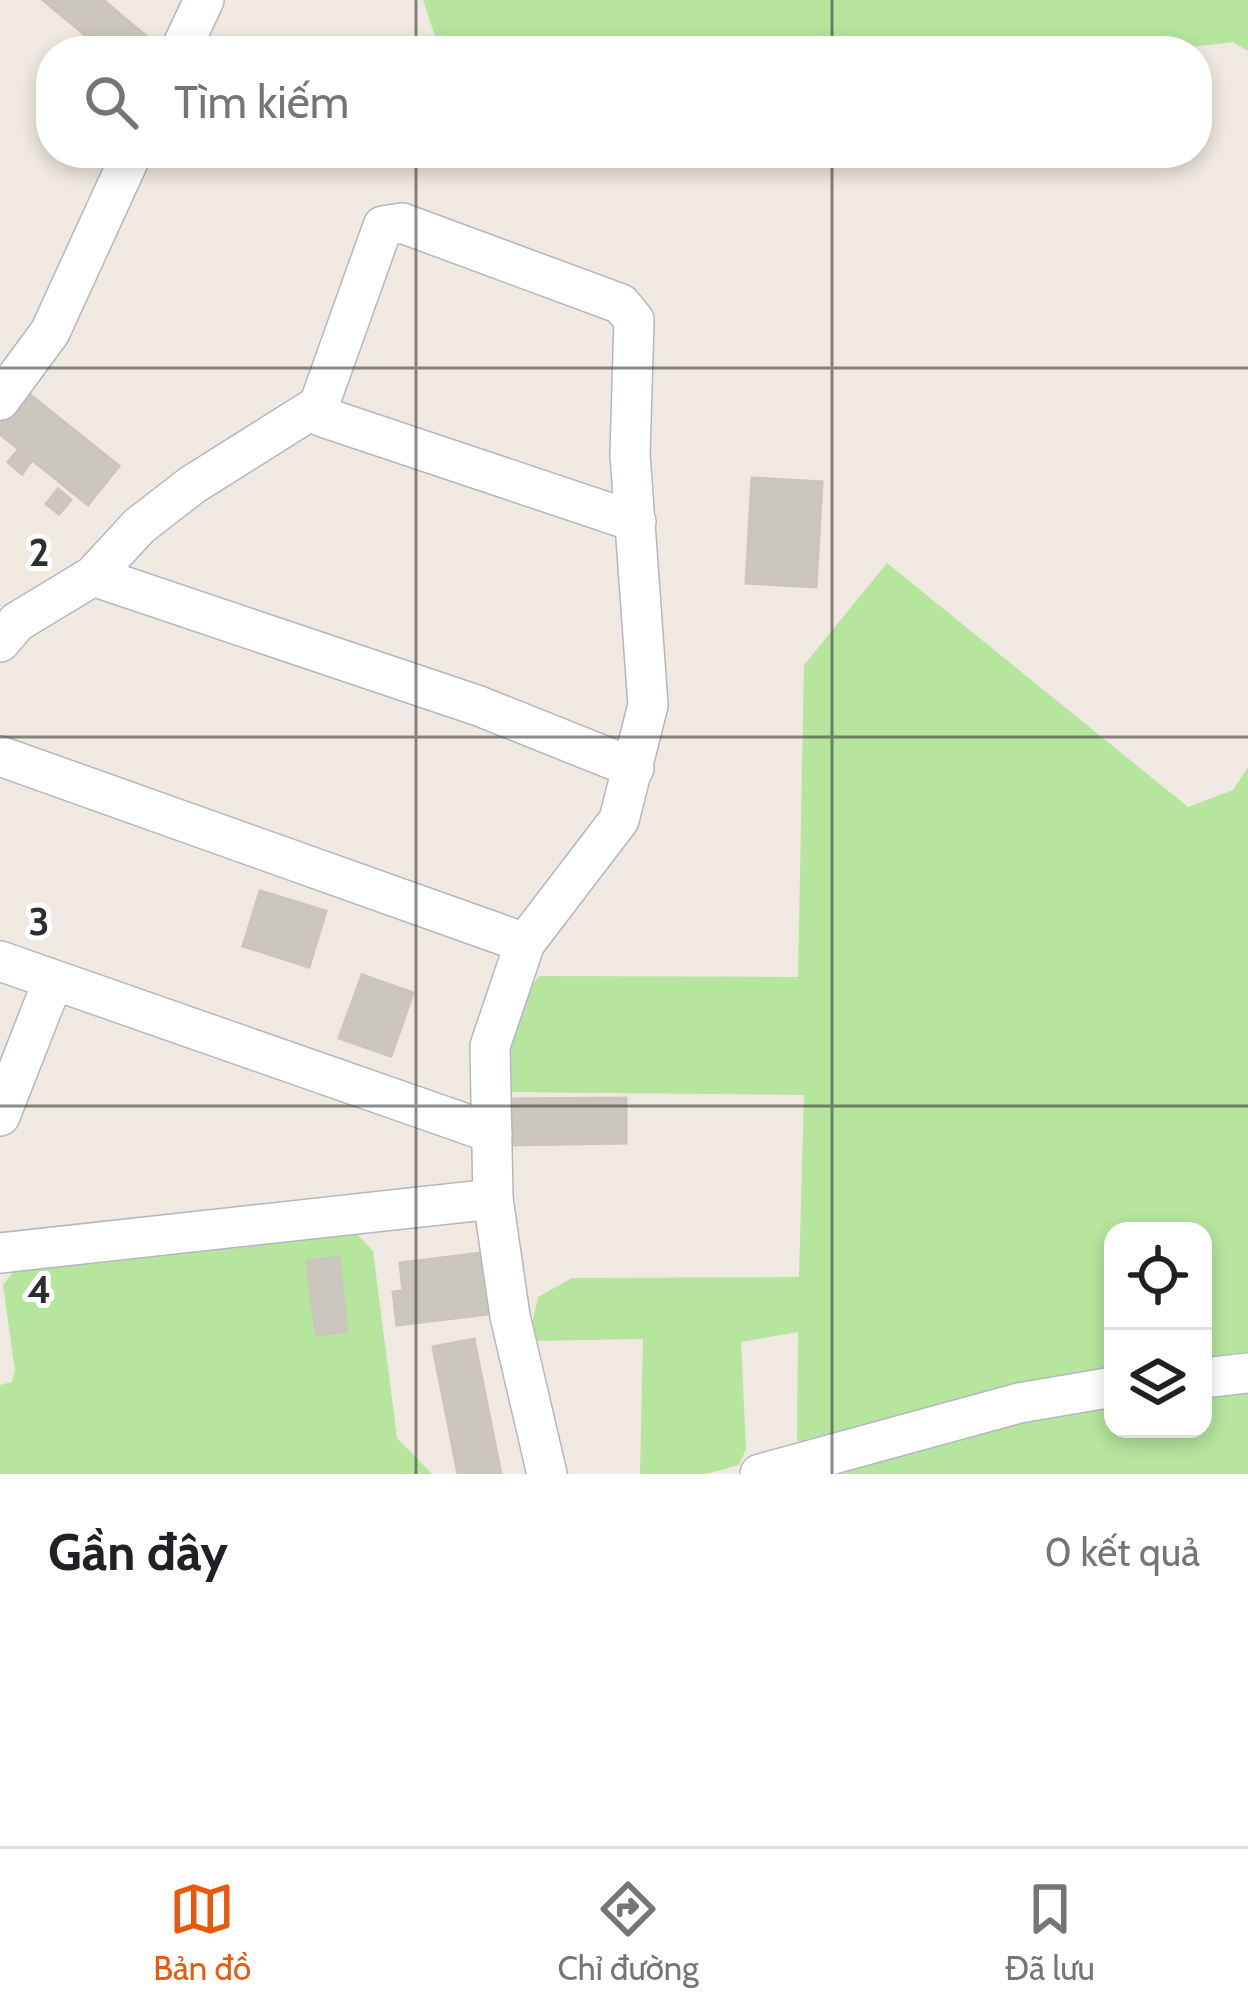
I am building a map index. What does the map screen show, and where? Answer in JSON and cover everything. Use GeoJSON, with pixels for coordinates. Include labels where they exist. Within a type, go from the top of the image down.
{"type":"FeatureCollection","features":[{"type":"Feature","properties":{"kind":"street"},"geometry":{"type":"LineString","coordinates":[[187,36],[204,0]]}},
{"type":"Feature","properties":{"kind":"street"},"geometry":{"type":"LineString","coordinates":[[0,400],[50,332],[125,168]]}},
{"type":"Feature","properties":{"kind":"street"},"geometry":{"type":"LineString","coordinates":[[548,1474],[510,1316],[493,1199],[490,1046],[525,944],[610,837],[634,769],[648,705],[650,669],[630,454],[634,320],[621,304],[402,224],[383,226],[319,405],[323,417],[636,522]]}},
{"type":"Feature","properties":{"kind":"street"},"geometry":{"type":"LineString","coordinates":[[0,642],[17,622],[93,576],[139,526],[192,485],[319,405]]}},
{"type":"Feature","properties":{"kind":"street"},"geometry":{"type":"LineString","coordinates":[[93,576],[479,706],[634,769]]}},
{"type":"Feature","properties":{"kind":"street"},"geometry":{"type":"LineString","coordinates":[[0,756],[525,944]]}},
{"type":"Feature","properties":{"kind":"street"},"geometry":{"type":"LineString","coordinates":[[0,961],[492,1133]]}},
{"type":"Feature","properties":{"kind":"street"},"geometry":{"type":"LineString","coordinates":[[0,1116],[53,981]]}},
{"type":"Feature","properties":{"kind":"street"},"geometry":{"type":"LineString","coordinates":[[0,1253],[493,1199]]}},
{"type":"Feature","properties":{"kind":"street"},"geometry":{"type":"LineString","coordinates":[[1212,1377],[1248,1373]]}},
{"type":"Feature","properties":{"kind":"street"},"geometry":{"type":"LineString","coordinates":[[760,1474],[1019,1403],[1104,1389]]}},
{"type":"Feature","properties":{"kind":"green space"},"geometry":{"type":"Polygon","coordinates":[[[423,0],[1248,0],[1248,51],[1233,42],[1212,45],[1212,36],[435,36],[423,0]]]}},
{"type":"Feature","properties":{"kind":"green space"},"geometry":{"type":"Polygon","coordinates":[[[887,563],[1188,807],[1233,790],[1248,767],[1248,1356],[1212,1360],[1212,1222],[1104,1222],[1104,1373],[813,1446],[797,1440],[798,1332],[741,1342],[746,1449],[739,1465],[706,1474],[640,1474],[643,1339],[528,1341],[538,1297],[572,1278],[799,1277],[804,1095],[502,1092],[513,1010],[539,976],[798,977],[804,665],[887,563]]]}},
{"type":"Feature","properties":{"kind":"green space"},"geometry":{"type":"Polygon","coordinates":[[[336,1228],[358,1235],[373,1251],[397,1438],[432,1474],[0,1474],[0,1385],[12,1382],[15,1371],[3,1285],[21,1262],[336,1228]]]}},
{"type":"Feature","properties":{"kind":"green space"},"geometry":{"type":"Polygon","coordinates":[[[1248,1393],[1248,1474],[808,1474],[1048,1407],[1104,1404],[1104,1438],[1212,1438],[1212,1397],[1248,1393]]]}},
{"type":"Feature","properties":{"kind":"building"},"geometry":{"type":"Polygon","coordinates":[[[43,0],[104,0],[109,5],[84,34],[43,0]]]}},
{"type":"Feature","properties":{"kind":"building"},"geometry":{"type":"Polygon","coordinates":[[[109,5],[146,36],[86,36],[109,5]]]}},
{"type":"Feature","properties":{"kind":"building"},"geometry":{"type":"Polygon","coordinates":[[[24,390],[119,466],[88,505],[0,434],[0,420],[24,390]]]}},
{"type":"Feature","properties":{"kind":"building"},"geometry":{"type":"Polygon","coordinates":[[[19,449],[32,460],[22,474],[8,462],[19,449]]]}},
{"type":"Feature","properties":{"kind":"building"},"geometry":{"type":"Polygon","coordinates":[[[752,478],[822,482],[816,587],[746,583],[752,478]]]}},
{"type":"Feature","properties":{"kind":"building"},"geometry":{"type":"Polygon","coordinates":[[[58,489],[71,500],[59,514],[46,504],[58,489]]]}},
{"type":"Feature","properties":{"kind":"building"},"geometry":{"type":"Polygon","coordinates":[[[260,891],[326,911],[309,967],[243,946],[260,891]]]}},
{"type":"Feature","properties":{"kind":"building"},"geometry":{"type":"Polygon","coordinates":[[[362,975],[413,993],[391,1056],[339,1038],[362,975]]]}},
{"type":"Feature","properties":{"kind":"building"},"geometry":{"type":"Polygon","coordinates":[[[626,1098],[626,1143],[512,1145],[511,1099],[626,1098]]]}},
{"type":"Feature","properties":{"kind":"building"},"geometry":{"type":"Polygon","coordinates":[[[490,1252],[493,1280],[403,1291],[400,1263],[490,1252]]]}},
{"type":"Feature","properties":{"kind":"building"},"geometry":{"type":"Polygon","coordinates":[[[339,1257],[347,1332],[316,1335],[307,1261],[339,1257]]]}},
{"type":"Feature","properties":{"kind":"building"},"geometry":{"type":"Polygon","coordinates":[[[493,1280],[497,1313],[397,1325],[393,1292],[493,1280]]]}},
{"type":"Feature","properties":{"kind":"building"},"geometry":{"type":"Polygon","coordinates":[[[474,1339],[501,1474],[458,1474],[433,1347],[474,1339]]]}}]}
